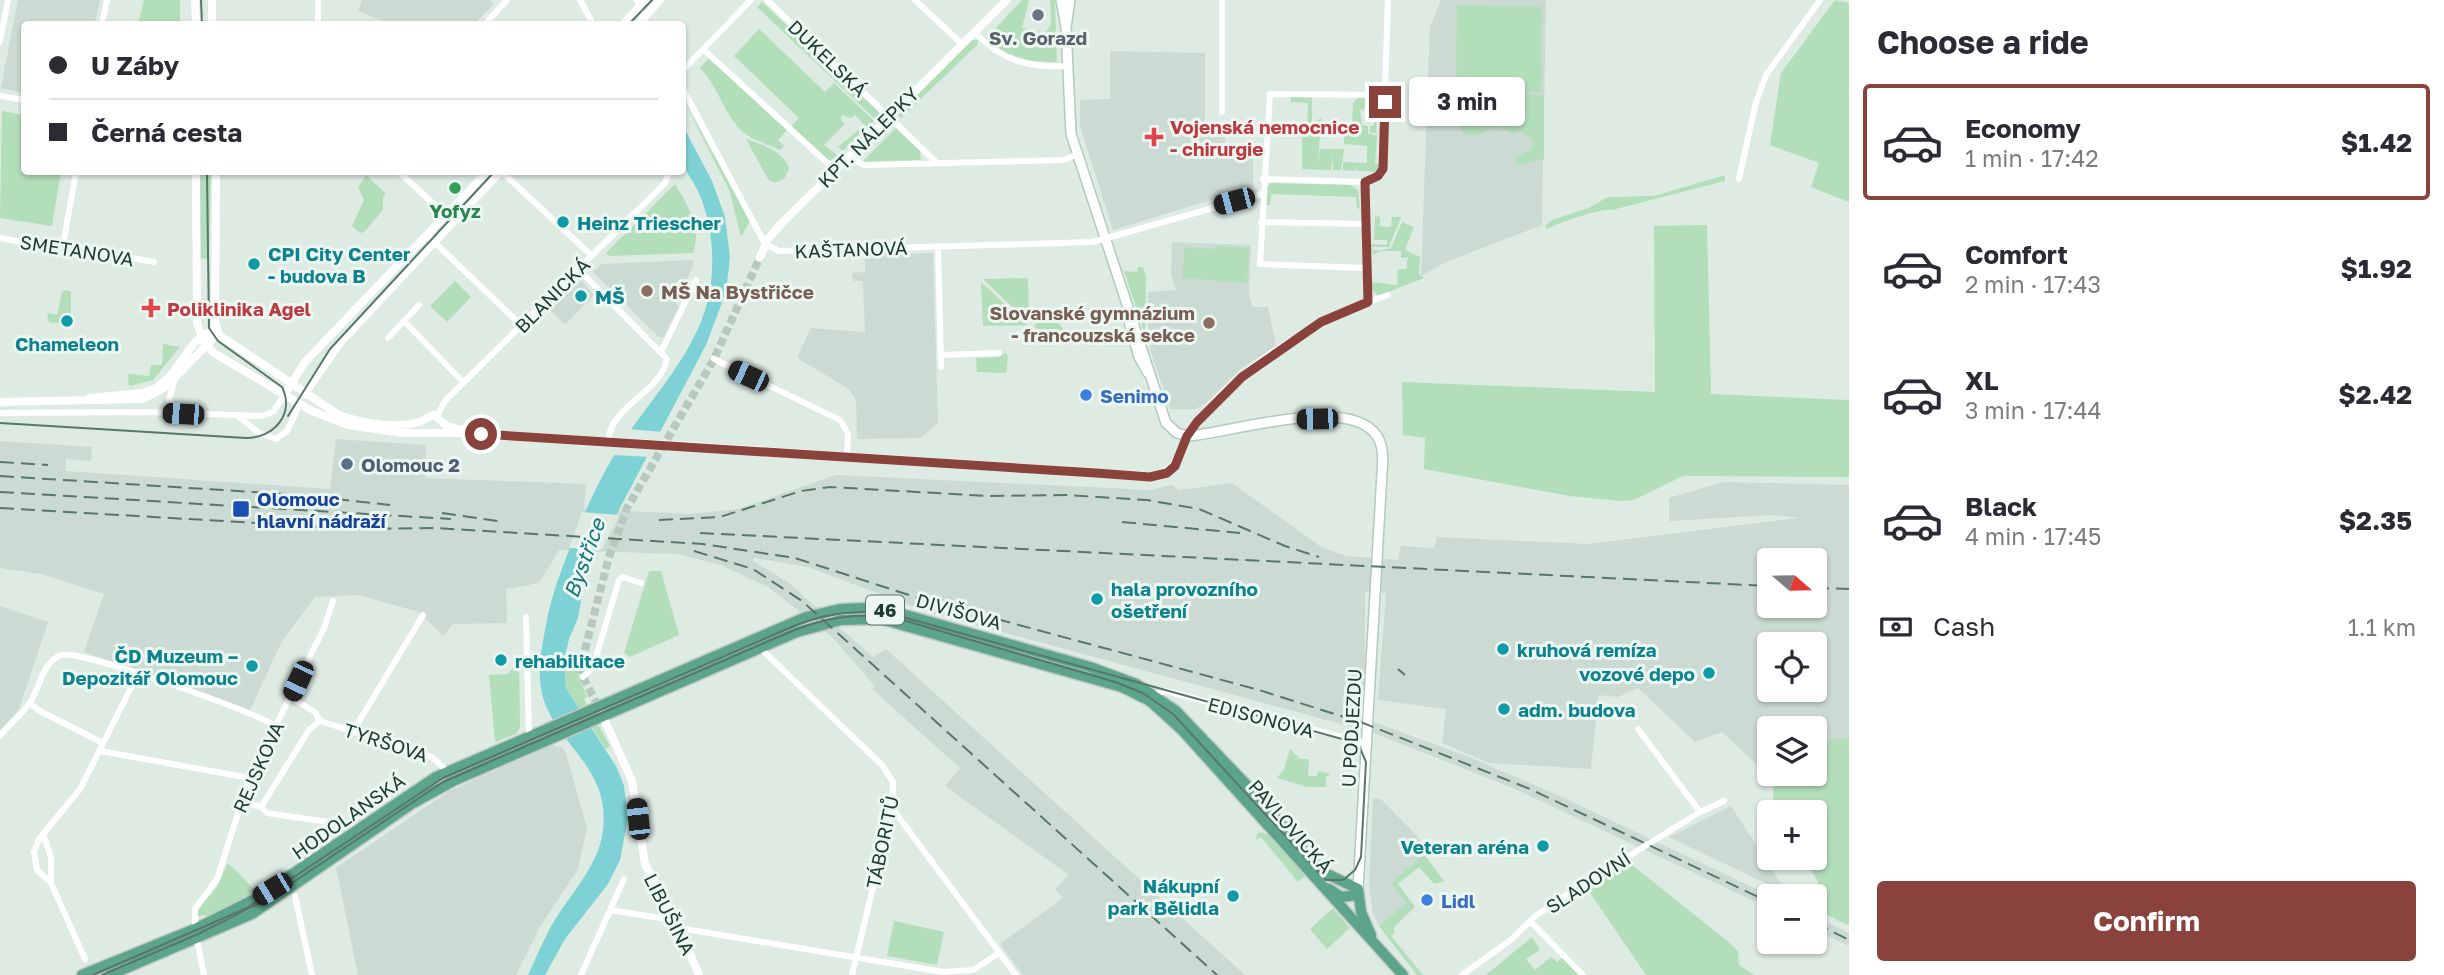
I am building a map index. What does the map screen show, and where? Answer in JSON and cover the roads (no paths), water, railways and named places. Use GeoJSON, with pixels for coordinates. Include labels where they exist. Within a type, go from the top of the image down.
{"type":"FeatureCollection","features":[{"type":"Feature","properties":{"kind":"main road"},"geometry":{"type":"LineString","coordinates":[[1061,0],[1066,27],[1069,126],[1076,155],[1126,306],[1140,336],[1150,377],[1166,423],[1187,436]]}},
{"type":"Feature","properties":{"kind":"main road"},"geometry":{"type":"LineString","coordinates":[[1066,27],[1070,0]]}},
{"type":"Feature","properties":{"kind":"main road","name":"U PODJEZDU"},"geometry":{"type":"LineString","coordinates":[[1187,436],[1291,419],[1348,420],[1364,424],[1376,435],[1382,452],[1380,517],[1358,892],[1361,912],[1373,938]]}},
{"type":"Feature","properties":{"kind":"main road","name":"DIVIŠOVA"},"geometry":{"type":"LineString","coordinates":[[546,735],[601,719],[827,611],[879,609],[1108,673],[1152,698]]}},
{"type":"Feature","properties":{"kind":"main road","name":"DIVIŠOVA"},"geometry":{"type":"LineString","coordinates":[[598,706],[757,644]]}},
{"type":"Feature","properties":{"kind":"main road","name":"PAVLOVICKÁ"},"geometry":{"type":"LineString","coordinates":[[1152,698],[1176,711],[1318,867],[1331,878],[1358,892]]}},
{"type":"Feature","properties":{"kind":"main road","name":"PAVLOVICKÁ"},"geometry":{"type":"LineString","coordinates":[[1152,698],[1404,975]]}},
{"type":"Feature","properties":{"kind":"main road","name":"46"},"geometry":{"type":"LineString","coordinates":[[531,742],[598,706]]}},
{"type":"Feature","properties":{"kind":"main road"},"geometry":{"type":"LineString","coordinates":[[82,975],[263,908],[450,776],[531,742]]}},
{"type":"Feature","properties":{"kind":"main road"},"geometry":{"type":"LineString","coordinates":[[1314,878],[1339,896],[1358,892]]}},
{"type":"Feature","properties":{"kind":"main road"},"geometry":{"type":"LineString","coordinates":[[110,975],[196,934]]}},
{"type":"Feature","properties":{"kind":"street"},"geometry":{"type":"LineString","coordinates":[[0,42],[8,0]]}},
{"type":"Feature","properties":{"kind":"street"},"geometry":{"type":"LineString","coordinates":[[103,21],[107,0]]}},
{"type":"Feature","properties":{"kind":"street"},"geometry":{"type":"LineString","coordinates":[[195,0],[195,21]]}},
{"type":"Feature","properties":{"kind":"street"},"geometry":{"type":"LineString","coordinates":[[212,0],[212,21]]}},
{"type":"Feature","properties":{"kind":"street"},"geometry":{"type":"LineString","coordinates":[[318,0],[318,21]]}},
{"type":"Feature","properties":{"kind":"street"},"geometry":{"type":"LineString","coordinates":[[488,21],[508,0]]}},
{"type":"Feature","properties":{"kind":"street"},"geometry":{"type":"LineString","coordinates":[[580,0],[591,21]]}},
{"type":"Feature","properties":{"kind":"street"},"geometry":{"type":"LineString","coordinates":[[644,21],[660,0]]}},
{"type":"Feature","properties":{"kind":"street"},"geometry":{"type":"LineString","coordinates":[[686,67],[751,0]]}},
{"type":"Feature","properties":{"kind":"street","name":"DUKELSKÁ"},"geometry":{"type":"LineString","coordinates":[[767,0],[936,162]]}},
{"type":"Feature","properties":{"kind":"street"},"geometry":{"type":"LineString","coordinates":[[915,0],[962,44]]}},
{"type":"Feature","properties":{"kind":"street","name":"KPT. NÁLEPKY"},"geometry":{"type":"LineString","coordinates":[[765,244],[835,170],[1007,0]]}},
{"type":"Feature","properties":{"kind":"street"},"geometry":{"type":"LineString","coordinates":[[1222,0],[1222,112]]}},
{"type":"Feature","properties":{"kind":"street"},"geometry":{"type":"LineString","coordinates":[[1263,179],[1365,182],[1378,176],[1383,169],[1388,0]]}},
{"type":"Feature","properties":{"kind":"street"},"geometry":{"type":"LineString","coordinates":[[1739,179],[1756,102],[1766,75],[1820,0]]}},
{"type":"Feature","properties":{"kind":"street"},"geometry":{"type":"LineString","coordinates":[[641,2],[643,21]]}},
{"type":"Feature","properties":{"kind":"street"},"geometry":{"type":"LineString","coordinates":[[627,21],[641,2]]}},
{"type":"Feature","properties":{"kind":"street"},"geometry":{"type":"LineString","coordinates":[[974,32],[1003,57],[1036,66],[1068,66]]}},
{"type":"Feature","properties":{"kind":"street"},"geometry":{"type":"LineString","coordinates":[[704,50],[835,170]]}},
{"type":"Feature","properties":{"kind":"street"},"geometry":{"type":"LineString","coordinates":[[1366,268],[1261,264],[1262,194],[1270,94],[1385,95]]}},
{"type":"Feature","properties":{"kind":"street"},"geometry":{"type":"LineString","coordinates":[[686,95],[765,244],[760,257]]}},
{"type":"Feature","properties":{"kind":"street"},"geometry":{"type":"LineString","coordinates":[[0,96],[21,100]]}},
{"type":"Feature","properties":{"kind":"street"},"geometry":{"type":"LineString","coordinates":[[849,157],[864,165],[1063,160],[1076,155]]}},
{"type":"Feature","properties":{"kind":"street"},"geometry":{"type":"LineString","coordinates":[[63,245],[75,175]]}},
{"type":"Feature","properties":{"kind":"street"},"geometry":{"type":"LineString","coordinates":[[196,175],[197,319],[203,340],[214,353],[300,404],[346,424],[402,433],[472,433],[1150,477],[1163,475],[1173,468],[1187,436],[1220,397],[1253,368],[1321,322],[1388,295]]}},
{"type":"Feature","properties":{"kind":"street"},"geometry":{"type":"LineString","coordinates":[[216,175],[217,330]]}},
{"type":"Feature","properties":{"kind":"street"},"geometry":{"type":"LineString","coordinates":[[401,175],[453,222]]}},
{"type":"Feature","properties":{"kind":"street"},"geometry":{"type":"LineString","coordinates":[[0,413],[270,415],[305,362],[427,236],[443,213],[483,175]]}},
{"type":"Feature","properties":{"kind":"street"},"geometry":{"type":"LineString","coordinates":[[238,416],[259,433],[276,439],[287,431],[304,393],[333,351],[498,175]]}},
{"type":"Feature","properties":{"kind":"street"},"geometry":{"type":"LineString","coordinates":[[504,175],[592,256]]}},
{"type":"Feature","properties":{"kind":"street","name":"BLANICKÁ"},"geometry":{"type":"LineString","coordinates":[[440,419],[444,404],[669,175]]}},
{"type":"Feature","properties":{"kind":"street"},"geometry":{"type":"LineString","coordinates":[[1365,182],[1368,302]]}},
{"type":"Feature","properties":{"kind":"street","name":"KAŠTANOVÁ"},"geometry":{"type":"LineString","coordinates":[[765,244],[782,251],[1058,243],[1104,239],[1262,194]]}},
{"type":"Feature","properties":{"kind":"street"},"geometry":{"type":"LineString","coordinates":[[1261,222],[1366,224]]}},
{"type":"Feature","properties":{"kind":"street"},"geometry":{"type":"LineString","coordinates":[[427,236],[522,326]]}},
{"type":"Feature","properties":{"kind":"street","name":"SMETANOVA"},"geometry":{"type":"LineString","coordinates":[[0,238],[55,248],[63,245],[154,262]]}},
{"type":"Feature","properties":{"kind":"street"},"geometry":{"type":"LineString","coordinates":[[938,246],[941,367]]}},
{"type":"Feature","properties":{"kind":"street"},"geometry":{"type":"LineString","coordinates":[[578,270],[662,351],[667,359],[660,374],[611,424],[611,442]]}},
{"type":"Feature","properties":{"kind":"street"},"geometry":{"type":"LineString","coordinates":[[662,351],[696,280]]}},
{"type":"Feature","properties":{"kind":"street"},"geometry":{"type":"LineString","coordinates":[[388,338],[419,305]]}},
{"type":"Feature","properties":{"kind":"street"},"geometry":{"type":"LineString","coordinates":[[404,321],[464,383]]}},
{"type":"Feature","properties":{"kind":"street"},"geometry":{"type":"LineString","coordinates":[[0,401],[80,399],[148,392],[167,380],[203,340],[217,330]]}},
{"type":"Feature","properties":{"kind":"street"},"geometry":{"type":"LineString","coordinates":[[217,330],[335,414],[357,421],[410,424],[425,419],[440,419],[449,427],[472,433]]}},
{"type":"Feature","properties":{"kind":"street"},"geometry":{"type":"LineString","coordinates":[[0,401],[131,401],[155,395],[175,378],[203,340]]}},
{"type":"Feature","properties":{"kind":"street"},"geometry":{"type":"LineString","coordinates":[[940,355],[999,353]]}},
{"type":"Feature","properties":{"kind":"street"},"geometry":{"type":"LineString","coordinates":[[714,359],[840,420],[848,434],[847,457]]}},
{"type":"Feature","properties":{"kind":"street"},"geometry":{"type":"LineString","coordinates":[[175,378],[169,400],[172,408],[183,414]]}},
{"type":"Feature","properties":{"kind":"street"},"geometry":{"type":"LineString","coordinates":[[425,419],[424,429],[434,434]]}},
{"type":"Feature","properties":{"kind":"street"},"geometry":{"type":"LineString","coordinates":[[434,434],[443,428],[440,419]]}},
{"type":"Feature","properties":{"kind":"street"},"geometry":{"type":"LineString","coordinates":[[583,677],[592,670],[618,580],[622,577],[641,583]]}},
{"type":"Feature","properties":{"kind":"street","name":"REJSKOVA"},"geometry":{"type":"LineString","coordinates":[[196,934],[195,909],[216,879],[250,778],[326,624],[332,601]]}},
{"type":"Feature","properties":{"kind":"street"},"geometry":{"type":"LineString","coordinates":[[352,733],[423,615]]}},
{"type":"Feature","properties":{"kind":"street"},"geometry":{"type":"LineString","coordinates":[[526,617],[531,742]]}},
{"type":"Feature","properties":{"kind":"street","name":"TÁBORITŮ"},"geometry":{"type":"LineString","coordinates":[[757,644],[887,770],[894,785],[892,808],[852,975]]}},
{"type":"Feature","properties":{"kind":"street"},"geometry":{"type":"LineString","coordinates":[[0,736],[30,703],[47,667],[62,655],[91,658],[276,726]]}},
{"type":"Feature","properties":{"kind":"street"},"geometry":{"type":"LineString","coordinates":[[51,883],[40,874],[34,858],[36,845],[76,794],[138,674]]}},
{"type":"Feature","properties":{"kind":"street","name":"EDISONOVA"},"geometry":{"type":"LineString","coordinates":[[1152,698],[1166,691],[1368,744]]}},
{"type":"Feature","properties":{"kind":"street","name":"TYRŠOVA"},"geometry":{"type":"LineString","coordinates":[[290,697],[316,712],[320,721],[432,757],[450,776]]}},
{"type":"Feature","properties":{"kind":"street"},"geometry":{"type":"LineString","coordinates":[[30,703],[38,710],[101,742]]}},
{"type":"Feature","properties":{"kind":"street"},"geometry":{"type":"LineString","coordinates":[[598,706],[601,719]]}},
{"type":"Feature","properties":{"kind":"street","name":"LIBUŠINA"},"geometry":{"type":"LineString","coordinates":[[601,719],[632,781],[642,853],[699,975]]}},
{"type":"Feature","properties":{"kind":"street","name":"TYRŠOVA"},"geometry":{"type":"LineString","coordinates":[[261,807],[309,730],[320,721]]}},
{"type":"Feature","properties":{"kind":"street"},"geometry":{"type":"LineString","coordinates":[[1638,729],[1700,811]]}},
{"type":"Feature","properties":{"kind":"street"},"geometry":{"type":"LineString","coordinates":[[100,751],[250,778]]}},
{"type":"Feature","properties":{"kind":"street"},"geometry":{"type":"LineString","coordinates":[[241,801],[261,807],[267,813],[348,825]]}},
{"type":"Feature","properties":{"kind":"street","name":"SLADOVNÍ"},"geometry":{"type":"LineString","coordinates":[[1462,975],[1513,939],[1530,920],[1588,880],[1700,811],[1724,801]]}},
{"type":"Feature","properties":{"kind":"street"},"geometry":{"type":"LineString","coordinates":[[892,808],[1016,975]]}},
{"type":"Feature","properties":{"kind":"street"},"geometry":{"type":"LineString","coordinates":[[43,834],[51,857],[51,883],[85,959]]}},
{"type":"Feature","properties":{"kind":"street"},"geometry":{"type":"LineString","coordinates":[[582,975],[624,879]]}},
{"type":"Feature","properties":{"kind":"street"},"geometry":{"type":"LineString","coordinates":[[295,896],[312,975]]}},
{"type":"Feature","properties":{"kind":"street"},"geometry":{"type":"LineString","coordinates":[[610,910],[663,919],[673,917]]}},
{"type":"Feature","properties":{"kind":"street"},"geometry":{"type":"LineString","coordinates":[[1530,920],[1583,975]]}},
{"type":"Feature","properties":{"kind":"street"},"geometry":{"type":"LineString","coordinates":[[679,928],[957,972],[979,968],[999,953]]}},
{"type":"Feature","properties":{"kind":"street"},"geometry":{"type":"LineString","coordinates":[[196,934],[204,975]]}},
{"type":"Feature","properties":{"kind":"street"},"geometry":{"type":"LineString","coordinates":[[1471,968],[1478,975]]}},
{"type":"Feature","properties":{"kind":"water","name":"Bystřice"},"geometry":{"type":"Polygon","coordinates":[[[686,132],[712,181],[725,217],[730,257],[726,292],[706,345],[593,559],[584,582],[578,618],[564,661],[566,688],[617,768],[624,786],[628,818],[620,860],[608,884],[565,939],[545,975],[528,975],[552,925],[591,865],[603,830],[603,807],[598,787],[556,724],[541,688],[541,654],[547,620],[566,557],[597,486],[630,430],[685,354],[704,312],[710,290],[712,252],[709,227],[698,191],[686,170],[686,132]]]}},
{"type":"Feature","properties":{"kind":"tunnel"},"geometry":{"type":"LineString","coordinates":[[598,706],[582,675],[582,661],[609,557],[627,508],[714,359],[760,257]]}},
{"type":"Feature","properties":{"kind":"tram line"},"geometry":{"type":"LineString","coordinates":[[201,0],[202,21]]}},
{"type":"Feature","properties":{"kind":"tram line"},"geometry":{"type":"LineString","coordinates":[[632,21],[652,0]]}},
{"type":"Feature","properties":{"kind":"tram line"},"geometry":{"type":"LineString","coordinates":[[0,423],[246,438],[265,434],[279,423],[286,406],[282,387],[218,341],[209,328],[207,175]]}},
{"type":"Feature","properties":{"kind":"tram line"},"geometry":{"type":"LineString","coordinates":[[288,416],[330,349],[491,175]]}},
{"type":"Feature","properties":{"kind":"tram line"},"geometry":{"type":"LineString","coordinates":[[93,975],[247,908],[443,778],[820,617],[859,612],[899,616],[1349,741],[1360,748],[1366,762],[1361,857],[1355,870],[1343,880],[1326,880],[1173,714],[1143,693],[1115,682],[903,620],[872,616],[843,617],[814,623],[785,634],[443,782],[268,899],[196,935],[102,975]]}},
{"type":"Feature","properties":{"kind":"railway"},"geometry":{"type":"LineString","coordinates":[[0,462],[48,465]]}},
{"type":"Feature","properties":{"kind":"railway"},"geometry":{"type":"LineString","coordinates":[[0,476],[301,495],[390,505]]}},
{"type":"Feature","properties":{"kind":"railway"},"geometry":{"type":"LineString","coordinates":[[659,520],[720,517],[801,491],[830,487],[988,496],[1066,495],[1147,500],[1199,509],[1285,546],[1319,557]]}},
{"type":"Feature","properties":{"kind":"railway"},"geometry":{"type":"LineString","coordinates":[[0,492],[451,519]]}},
{"type":"Feature","properties":{"kind":"railway"},"geometry":{"type":"LineString","coordinates":[[0,508],[359,529],[435,528],[703,544],[795,558],[912,596],[1259,690],[1363,723],[1530,789],[1757,896]]}},
{"type":"Feature","properties":{"kind":"railway"},"geometry":{"type":"LineString","coordinates":[[442,513],[504,522]]}},
{"type":"Feature","properties":{"kind":"railway"},"geometry":{"type":"LineString","coordinates":[[1122,522],[1240,533]]}},
{"type":"Feature","properties":{"kind":"railway"},"geometry":{"type":"LineString","coordinates":[[700,533],[1757,585]]}},
{"type":"Feature","properties":{"kind":"railway"},"geometry":{"type":"LineString","coordinates":[[694,551],[753,569],[802,601],[1217,975]]}},
{"type":"Feature","properties":{"kind":"railway"},"geometry":{"type":"LineString","coordinates":[[1827,588],[1849,589]]}},
{"type":"Feature","properties":{"kind":"railway"},"geometry":{"type":"LineString","coordinates":[[1398,669],[1405,675]]}},
{"type":"Feature","properties":{"kind":"railway"},"geometry":{"type":"LineString","coordinates":[[1827,929],[1849,940]]}},
{"type":"Feature","properties":{"kind":"place","name":"Sv. Gorazd"},"geometry":{"type":"Point","coordinates":[1038,15]}},
{"type":"Feature","properties":{"kind":"place","name":"Vojenská nemocnice - chirurgie"},"geometry":{"type":"Point","coordinates":[1154,137]}},
{"type":"Feature","properties":{"kind":"place","name":"Yofyz"},"geometry":{"type":"Point","coordinates":[455,188]}},
{"type":"Feature","properties":{"kind":"place","name":"Heinz Triescher"},"geometry":{"type":"Point","coordinates":[563,222]}},
{"type":"Feature","properties":{"kind":"place","name":"CPI City Center - budova B"},"geometry":{"type":"Point","coordinates":[254,264]}},
{"type":"Feature","properties":{"kind":"place","name":"MŠ Na Bystřičce"},"geometry":{"type":"Point","coordinates":[647,291]}},
{"type":"Feature","properties":{"kind":"place","name":"MŠ"},"geometry":{"type":"Point","coordinates":[581,296]}},
{"type":"Feature","properties":{"kind":"place","name":"Poliklinika Agel"},"geometry":{"type":"Point","coordinates":[151,308]}},
{"type":"Feature","properties":{"kind":"place","name":"Chameleon"},"geometry":{"type":"Point","coordinates":[67,321]}},
{"type":"Feature","properties":{"kind":"place","name":"Slovanské gymnázium - francouzská sekce"},"geometry":{"type":"Point","coordinates":[1209,323]}},
{"type":"Feature","properties":{"kind":"place","name":"Senimo"},"geometry":{"type":"Point","coordinates":[1086,395]}},
{"type":"Feature","properties":{"kind":"place","name":"Olomouc 2"},"geometry":{"type":"Point","coordinates":[347,464]}},
{"type":"Feature","properties":{"kind":"place","name":"Olomouc hlavní nádraží"},"geometry":{"type":"Point","coordinates":[241,509]}},
{"type":"Feature","properties":{"kind":"place","name":"hala provozního ošetření"},"geometry":{"type":"Point","coordinates":[1097,599]}},
{"type":"Feature","properties":{"kind":"place","name":"kruhová remíza"},"geometry":{"type":"Point","coordinates":[1503,649]}},
{"type":"Feature","properties":{"kind":"place","name":"rehabilitace"},"geometry":{"type":"Point","coordinates":[501,660]}},
{"type":"Feature","properties":{"kind":"place","name":"ČD Muzeum – Depozitář Olomouc"},"geometry":{"type":"Point","coordinates":[252,666]}},
{"type":"Feature","properties":{"kind":"place","name":"vozové depo"},"geometry":{"type":"Point","coordinates":[1709,673]}},
{"type":"Feature","properties":{"kind":"place","name":"adm. budova"},"geometry":{"type":"Point","coordinates":[1504,709]}},
{"type":"Feature","properties":{"kind":"place","name":"Veteran aréna"},"geometry":{"type":"Point","coordinates":[1543,846]}},
{"type":"Feature","properties":{"kind":"place","name":"Nákupní park Bělidla"},"geometry":{"type":"Point","coordinates":[1233,896]}},
{"type":"Feature","properties":{"kind":"place","name":"Lidl"},"geometry":{"type":"Point","coordinates":[1427,900]}}]}
